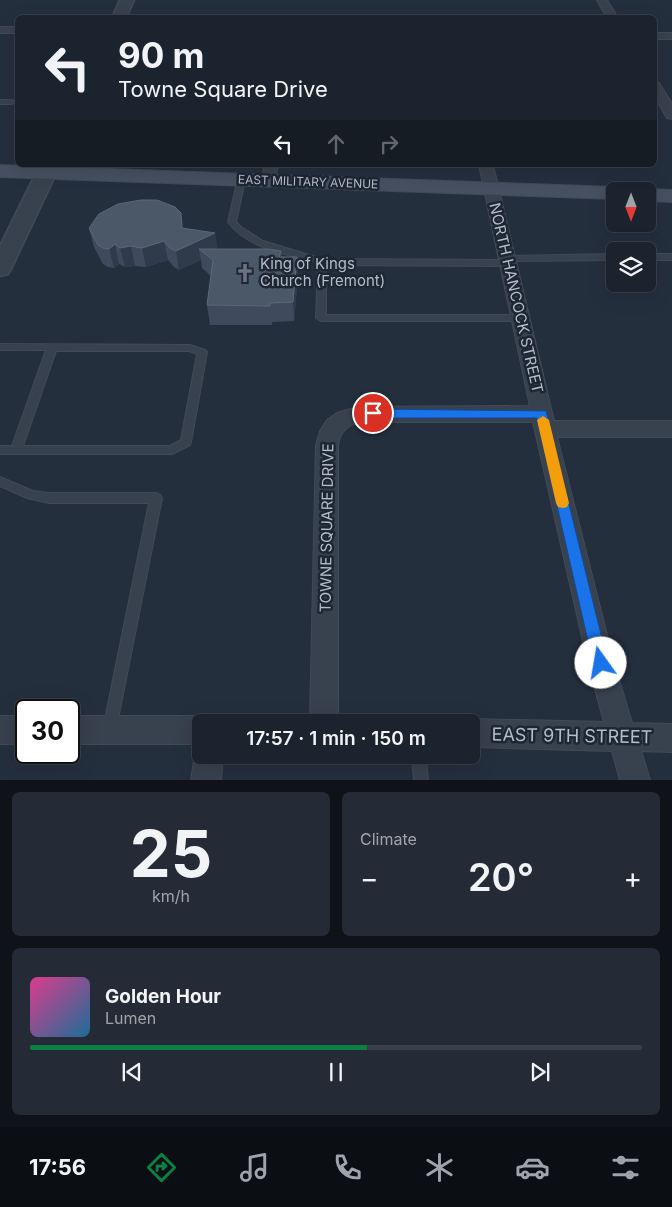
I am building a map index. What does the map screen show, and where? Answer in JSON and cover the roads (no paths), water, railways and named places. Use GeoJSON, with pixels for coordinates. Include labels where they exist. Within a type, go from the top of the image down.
{"type":"FeatureCollection","features":[{"type":"Feature","properties":{"kind":"main road","name":"EAST MILITARY AVENUE"},"geometry":{"type":"LineString","coordinates":[[0,171],[48,169],[241,180],[270,173],[491,189],[606,193]]}},
{"type":"Feature","properties":{"kind":"main road"},"geometry":{"type":"LineString","coordinates":[[656,195],[672,196]]}},
{"type":"Feature","properties":{"kind":"street"},"geometry":{"type":"LineString","coordinates":[[120,15],[127,0]]}},
{"type":"Feature","properties":{"kind":"street"},"geometry":{"type":"LineString","coordinates":[[602,0],[611,15]]}},
{"type":"Feature","properties":{"kind":"street"},"geometry":{"type":"LineString","coordinates":[[1,32],[15,30]]}},
{"type":"Feature","properties":{"kind":"street"},"geometry":{"type":"LineString","coordinates":[[657,36],[672,36]]}},
{"type":"Feature","properties":{"kind":"street"},"geometry":{"type":"LineString","coordinates":[[660,92],[672,115]]}},
{"type":"Feature","properties":{"kind":"street","name":"NORTH HANCOCK STREET"},"geometry":{"type":"LineString","coordinates":[[486,167],[543,421],[601,663],[635,780]]}},
{"type":"Feature","properties":{"kind":"street"},"geometry":{"type":"LineString","coordinates":[[0,269],[48,169]]}},
{"type":"Feature","properties":{"kind":"street","name":"TOWNE SQUARE DRIVE"},"geometry":{"type":"LineString","coordinates":[[324,714],[327,445],[330,430],[341,420],[359,414],[543,421]]}},
{"type":"Feature","properties":{"kind":"street"},"geometry":{"type":"LineString","coordinates":[[543,421],[672,429]]}},
{"type":"Feature","properties":{"kind":"street"},"geometry":{"type":"LineString","coordinates":[[0,730],[15,730]]}},
{"type":"Feature","properties":{"kind":"street"},"geometry":{"type":"LineString","coordinates":[[80,730],[192,730]]}},
{"type":"Feature","properties":{"kind":"street","name":"EAST 9TH STREET"},"geometry":{"type":"LineString","coordinates":[[480,733],[672,738]]}},
{"type":"Feature","properties":{"kind":"street"},"geometry":{"type":"LineString","coordinates":[[206,780],[208,764]]}},
{"type":"Feature","properties":{"kind":"lane"},"geometry":{"type":"LineString","coordinates":[[0,102],[12,102]]}},
{"type":"Feature","properties":{"kind":"lane"},"geometry":{"type":"LineString","coordinates":[[241,180],[232,222],[238,229],[260,243],[322,262],[507,261],[606,256]]}},
{"type":"Feature","properties":{"kind":"lane"},"geometry":{"type":"LineString","coordinates":[[656,257],[672,257]]}},
{"type":"Feature","properties":{"kind":"lane"},"geometry":{"type":"LineString","coordinates":[[322,262],[321,318],[520,318]]}},
{"type":"Feature","properties":{"kind":"lane"},"geometry":{"type":"LineString","coordinates":[[0,347],[190,348],[202,352],[186,442],[172,450],[0,450]]}},
{"type":"Feature","properties":{"kind":"lane"},"geometry":{"type":"LineString","coordinates":[[16,450],[52,348]]}},
{"type":"Feature","properties":{"kind":"lane"},"geometry":{"type":"LineString","coordinates":[[0,482],[31,495],[49,498],[156,498],[110,730]]}},
{"type":"Feature","properties":{"kind":"lane"},"geometry":{"type":"LineString","coordinates":[[420,764],[421,780]]}},
{"type":"Feature","properties":{"kind":"place","name":"King of Kings Church (Fremont)"},"geometry":{"type":"Point","coordinates":[245,273]}}]}
